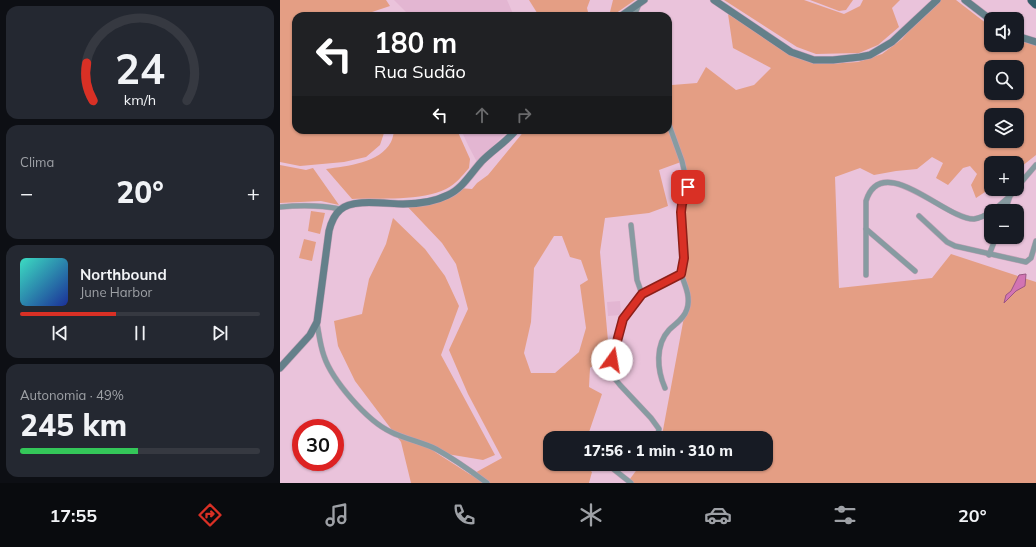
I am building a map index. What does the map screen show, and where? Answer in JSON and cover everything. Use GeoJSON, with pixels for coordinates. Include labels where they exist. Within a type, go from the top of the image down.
{"type":"FeatureCollection","features":[{"type":"Feature","properties":{"kind":"highway"},"geometry":{"type":"LineString","coordinates":[[1032,0],[1036,4]]}},
{"type":"Feature","properties":{"kind":"main road"},"geometry":{"type":"LineString","coordinates":[[714,0],[791,52],[814,60],[833,60],[870,55],[892,42],[937,0]]}},
{"type":"Feature","properties":{"kind":"main road"},"geometry":{"type":"LineString","coordinates":[[965,0],[984,15]]}},
{"type":"Feature","properties":{"kind":"main road"},"geometry":{"type":"LineString","coordinates":[[627,12],[642,2]]}},
{"type":"Feature","properties":{"kind":"main road"},"geometry":{"type":"LineString","coordinates":[[1024,38],[1036,42]]}},
{"type":"Feature","properties":{"kind":"main road"},"geometry":{"type":"LineString","coordinates":[[280,368],[310,335],[317,322],[329,231],[331,222],[340,209],[351,204],[405,204],[432,201],[449,195],[459,188],[482,161],[512,134]]}},
{"type":"Feature","properties":{"kind":"street"},"geometry":{"type":"LineString","coordinates":[[636,12],[642,2]]}},
{"type":"Feature","properties":{"kind":"street"},"geometry":{"type":"LineString","coordinates":[[665,388],[659,371],[661,345],[664,336],[684,317],[688,307],[687,290],[681,274],[684,258],[681,212],[688,187],[682,161],[672,133]]}},
{"type":"Feature","properties":{"kind":"street"},"geometry":{"type":"LineString","coordinates":[[1024,179],[1036,165]]}},
{"type":"Feature","properties":{"kind":"street"},"geometry":{"type":"LineString","coordinates":[[866,275],[866,201],[869,193],[875,186],[885,182],[896,183],[914,190],[960,215],[974,219],[984,216]]}},
{"type":"Feature","properties":{"kind":"street"},"geometry":{"type":"LineString","coordinates":[[1007,204],[1010,196]]}},
{"type":"Feature","properties":{"kind":"street"},"geometry":{"type":"LineString","coordinates":[[1001,204],[1010,196]]}},
{"type":"Feature","properties":{"kind":"street"},"geometry":{"type":"LineString","coordinates":[[280,207],[304,205],[340,209]]}},
{"type":"Feature","properties":{"kind":"street"},"geometry":{"type":"LineString","coordinates":[[919,216],[947,242],[955,246],[1026,262],[1031,258],[1036,241]]}},
{"type":"Feature","properties":{"kind":"street"},"geometry":{"type":"LineString","coordinates":[[631,225],[637,280],[642,294]]}},
{"type":"Feature","properties":{"kind":"street"},"geometry":{"type":"LineString","coordinates":[[866,229],[915,271]]}},
{"type":"Feature","properties":{"kind":"street"},"geometry":{"type":"LineString","coordinates":[[989,254],[993,244]]}},
{"type":"Feature","properties":{"kind":"street"},"geometry":{"type":"LineString","coordinates":[[658,431],[659,429],[651,418],[612,375],[611,368],[623,319],[642,294],[681,274]]}},
{"type":"Feature","properties":{"kind":"street"},"geometry":{"type":"LineString","coordinates":[[317,322],[326,363],[355,403],[372,420],[390,432],[435,448],[487,483]]}},
{"type":"Feature","properties":{"kind":"street"},"geometry":{"type":"LineString","coordinates":[[616,471],[631,483]]}},
{"type":"Feature","properties":{"kind":"shaded area"},"geometry":{"type":"Polygon","coordinates":[[[280,0],[386,0],[390,6],[372,12],[292,12],[292,134],[384,134],[380,145],[366,157],[344,162],[300,166],[280,162],[280,0]]]}},
{"type":"Feature","properties":{"kind":"shaded area"},"geometry":{"type":"Polygon","coordinates":[[[394,0],[507,0],[512,12],[406,12],[394,0]]]}},
{"type":"Feature","properties":{"kind":"shaded area"},"geometry":{"type":"Polygon","coordinates":[[[529,0],[590,0],[587,8],[588,12],[536,12],[529,0]]]}},
{"type":"Feature","properties":{"kind":"shaded area"},"geometry":{"type":"Polygon","coordinates":[[[613,0],[635,0],[618,12],[610,12],[613,0]]]}},
{"type":"Feature","properties":{"kind":"shaded area"},"geometry":{"type":"Polygon","coordinates":[[[724,0],[804,0],[844,14],[860,6],[863,0],[900,0],[892,8],[899,27],[878,45],[859,53],[816,54],[797,47],[724,0]]]}},
{"type":"Feature","properties":{"kind":"shaded area"},"geometry":{"type":"Polygon","coordinates":[[[810,0],[853,0],[846,10],[839,11],[810,0]]]}},
{"type":"Feature","properties":{"kind":"shaded area"},"geometry":{"type":"Polygon","coordinates":[[[940,0],[956,0],[984,22],[984,52],[1024,52],[1024,41],[1036,44],[1036,155],[1024,164],[1024,156],[984,156],[984,193],[976,198],[971,185],[977,174],[970,166],[963,168],[948,185],[936,178],[943,163],[932,157],[917,169],[874,175],[860,168],[835,177],[839,288],[932,278],[951,254],[1036,282],[1036,483],[627,483],[636,471],[773,471],[773,431],[662,431],[684,317],[688,307],[681,274],[684,258],[681,212],[688,187],[681,162],[659,170],[668,206],[649,213],[605,218],[600,252],[609,352],[590,368],[589,387],[602,394],[589,431],[543,431],[543,471],[591,471],[592,472],[589,483],[411,483],[401,442],[355,381],[338,346],[334,321],[362,314],[369,279],[386,244],[393,218],[425,249],[445,276],[459,306],[441,355],[495,455],[483,460],[435,452],[471,475],[502,458],[468,394],[449,350],[468,309],[456,264],[442,243],[405,204],[432,201],[459,188],[472,189],[477,183],[488,175],[522,134],[672,134],[672,85],[697,83],[706,67],[736,90],[754,85],[771,68],[733,48],[728,14],[795,56],[812,63],[827,64],[858,62],[882,54],[902,39],[926,10],[940,0]],[[554,236],[534,268],[531,322],[524,353],[531,373],[555,373],[579,352],[586,328],[580,285],[588,280],[581,260],[570,257],[562,236],[554,236]]]}},
{"type":"Feature","properties":{"kind":"shaded area"},"geometry":{"type":"Polygon","coordinates":[[[394,134],[459,134],[470,159],[469,168],[453,185],[436,193],[400,198],[352,199],[326,169],[353,165],[371,159],[379,155],[391,142],[394,134]]]}},
{"type":"Feature","properties":{"kind":"shaded area"},"geometry":{"type":"Polygon","coordinates":[[[463,134],[505,134],[477,162],[463,134]]]}},
{"type":"Feature","properties":{"kind":"shaded area"},"geometry":{"type":"Polygon","coordinates":[[[280,165],[306,170],[313,168],[339,205],[321,201],[280,203],[280,165]]]}},
{"type":"Feature","properties":{"kind":"shaded area"},"geometry":{"type":"Polygon","coordinates":[[[311,211],[325,213],[320,234],[308,231],[311,211]]]}},
{"type":"Feature","properties":{"kind":"shaded area"},"geometry":{"type":"Polygon","coordinates":[[[304,239],[316,242],[312,261],[299,258],[304,239]]]}},
{"type":"Feature","properties":{"kind":"shaded area"},"geometry":{"type":"Polygon","coordinates":[[[1026,274],[1025,286],[1016,291],[1004,303],[1006,295],[1011,291],[1019,275],[1026,274]]]}},
{"type":"Feature","properties":{"kind":"shaded area"},"geometry":{"type":"Polygon","coordinates":[[[620,301],[621,315],[608,316],[607,302],[620,301]]]}},
{"type":"Feature","properties":{"kind":"route"},"geometry":{"type":"LineString","coordinates":[[612,360],[623,319],[642,294],[681,274],[684,258],[681,212],[688,187]]}}]}
